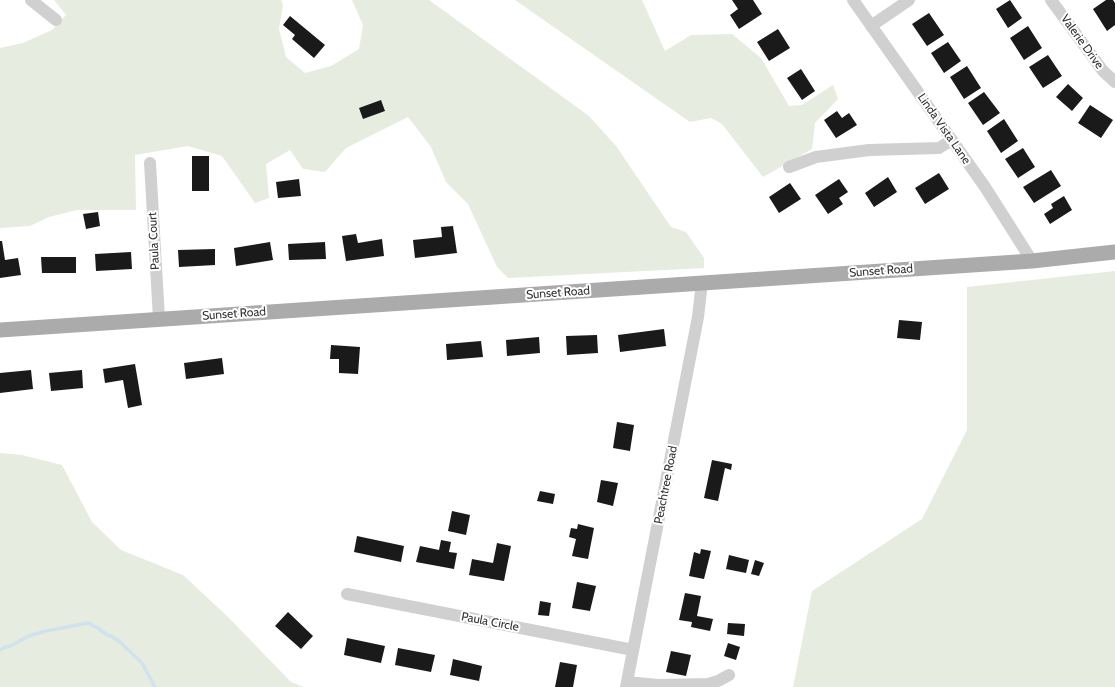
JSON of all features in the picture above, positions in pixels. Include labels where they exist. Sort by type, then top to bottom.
[{"type":"main road","name":"Sunset Road","points":[[0,330],[1032,261],[1115,252]]},
{"type":"street","points":[[31,0],[56,20]]},
{"type":"street","name":"Linda Vista Lane","points":[[853,0],[952,140],[1032,261]]},
{"type":"street","points":[[871,26],[908,0]]},
{"type":"street","name":"Valerie Drive","points":[[1051,0],[1102,71],[1115,82]]},
{"type":"street","points":[[790,167],[816,157],[869,150],[939,148],[952,140]]},
{"type":"street","name":"Paula Court","points":[[150,163],[159,319]]},
{"type":"street","name":"Peachtree Road","points":[[626,685],[698,320],[702,282]]},
{"type":"street","name":"Paula Circle","points":[[347,594],[633,650]]},
{"type":"street","points":[[626,685],[708,684],[729,675]]},
{"type":"shaded area","points":[[54,0],[281,0],[283,5],[279,29],[286,57],[305,73],[331,66],[359,49],[363,25],[352,0],[429,0],[589,116],[616,146],[671,227],[686,232],[704,258],[704,268],[508,278],[497,267],[468,204],[446,182],[431,147],[408,117],[346,148],[325,172],[303,169],[290,150],[266,164],[269,198],[255,203],[222,156],[188,146],[135,155],[136,210],[77,210],[49,217],[30,226],[0,228],[0,48],[23,43],[52,30],[66,15]]},
{"type":"shaded area","points":[[515,0],[642,0],[665,51],[691,35],[732,34],[761,58],[789,106],[802,105],[833,85],[838,99],[815,123],[812,149],[763,177],[722,124],[711,118],[690,122]]},
{"type":"shaded area","points":[[1115,271],[1115,687],[793,687],[812,591],[922,519],[967,430],[967,287]]},
{"type":"shaded area","points":[[0,453],[22,455],[62,465],[92,522],[121,550],[183,575],[228,617],[291,682],[304,687],[0,687]]},
{"type":"building","points":[[732,0],[753,0],[762,14],[739,29],[730,15],[738,9]]},
{"type":"building","points":[[1010,0],[1022,18],[1008,28],[996,9]]},
{"type":"building","points":[[1106,0],[1113,0],[1115,3],[1115,25],[1107,31],[1093,9]]},
{"type":"building","points":[[929,13],[944,35],[927,46],[912,24]]},
{"type":"building","points":[[290,16],[325,45],[314,58],[292,39],[295,35],[283,25]]},
{"type":"building","points":[[1028,26],[1042,48],[1024,60],[1010,38]]},
{"type":"building","points":[[778,29],[790,48],[769,61],[757,42]]},
{"type":"building","points":[[948,42],[961,61],[944,73],[931,53]]},
{"type":"building","points":[[1048,55],[1062,76],[1043,88],[1029,67]]},
{"type":"building","points":[[967,66],[981,88],[964,99],[950,77]]},
{"type":"building","points":[[801,69],[815,91],[802,100],[787,78]]},
{"type":"building","points":[[1068,84],[1083,98],[1072,111],[1056,97]]},
{"type":"building","points":[[984,92],[1000,113],[983,125],[968,103]]},
{"type":"building","points":[[381,100],[385,111],[363,119],[359,108]]},
{"type":"building","points":[[1090,105],[1113,120],[1101,138],[1078,123]]},
{"type":"building","points":[[837,111],[842,118],[849,113],[857,125],[836,138],[824,120]]},
{"type":"building","points":[[1004,119],[1018,141],[1001,153],[987,131]]},
{"type":"building","points":[[1023,148],[1035,167],[1018,178],[1005,159]]},
{"type":"building","points":[[192,156],[209,156],[209,191],[192,191]]},
{"type":"building","points":[[1051,170],[1061,186],[1034,203],[1023,187]]},
{"type":"building","points":[[939,173],[949,189],[925,204],[915,188]]},
{"type":"building","points":[[888,177],[897,192],[874,207],[865,193]]},
{"type":"building","points":[[299,179],[301,196],[278,198],[276,182]]},
{"type":"building","points":[[839,179],[848,192],[839,198],[843,204],[828,214],[815,195]]},
{"type":"building","points":[[790,183],[801,199],[779,213],[769,197]]},
{"type":"building","points":[[1064,196],[1072,210],[1050,224],[1044,214],[1053,208],[1051,204]]},
{"type":"building","points":[[98,212],[100,226],[86,229],[83,214]]},
{"type":"building","points":[[453,226],[457,253],[415,258],[413,240],[442,237],[441,227]]},
{"type":"building","points":[[356,234],[358,243],[382,239],[384,256],[346,261],[342,236]]},
{"type":"building","points":[[0,241],[2,241],[5,260],[18,258],[21,275],[0,278]]},
{"type":"building","points":[[270,242],[273,260],[236,266],[234,248]]},
{"type":"building","points":[[325,242],[326,259],[289,260],[288,244]]},
{"type":"building","points":[[215,249],[215,265],[179,267],[178,250]]},
{"type":"building","points":[[131,252],[132,269],[96,271],[95,254]]},
{"type":"building","points":[[41,257],[76,257],[76,273],[42,273]]},
{"type":"building","points":[[899,320],[922,322],[920,340],[897,338]]},
{"type":"building","points":[[664,329],[666,346],[620,352],[618,335]]},
{"type":"building","points":[[597,335],[598,353],[567,355],[566,336]]},
{"type":"building","points":[[539,337],[540,353],[507,356],[506,340]]},
{"type":"building","points":[[481,341],[483,357],[447,360],[446,344]]},
{"type":"building","points":[[331,345],[360,347],[358,374],[339,373],[339,359],[330,359]]},
{"type":"building","points":[[222,358],[224,374],[186,379],[184,363]]},
{"type":"building","points":[[135,364],[142,405],[128,408],[123,380],[105,383],[103,369]]},
{"type":"building","points":[[31,370],[33,389],[0,393],[0,373]]},
{"type":"building","points":[[82,370],[83,388],[51,391],[49,373]]},
{"type":"building","points":[[617,422],[634,425],[630,451],[613,448]]},
{"type":"building","points":[[712,460],[732,464],[731,470],[725,468],[718,501],[704,498]]},
{"type":"building","points":[[601,480],[618,483],[613,506],[597,502]]},
{"type":"building","points":[[540,491],[555,494],[553,504],[537,501]]},
{"type":"building","points":[[452,511],[470,515],[466,535],[448,531]]},
{"type":"building","points":[[578,524],[594,528],[588,559],[572,556],[576,539],[569,537],[571,528],[577,529]]},
{"type":"building","points":[[357,536],[404,546],[401,562],[354,552]]},
{"type":"building","points":[[441,540],[451,542],[449,552],[457,553],[454,569],[416,562],[420,546],[439,550]]},
{"type":"building","points":[[497,543],[511,546],[504,581],[469,575],[472,559],[493,563]]},
{"type":"building","points":[[701,549],[711,551],[704,579],[689,576],[694,552],[700,554]]},
{"type":"building","points":[[729,555],[749,560],[746,573],[726,569]]},
{"type":"building","points":[[755,560],[764,563],[759,576],[751,574]]},
{"type":"building","points":[[577,582],[596,586],[590,611],[572,608]]},
{"type":"building","points":[[685,593],[701,596],[697,616],[713,619],[710,631],[691,627],[692,622],[679,620]]},
{"type":"building","points":[[540,601],[551,603],[549,616],[538,615]]},
{"type":"building","points":[[288,612],[313,636],[301,649],[275,626]]},
{"type":"building","points":[[728,623],[745,624],[744,636],[727,634]]},
{"type":"building","points":[[347,638],[385,646],[381,663],[344,655]]},
{"type":"building","points":[[728,643],[740,647],[736,660],[724,656]]},
{"type":"building","points":[[398,648],[435,655],[431,672],[395,665]]},
{"type":"building","points":[[671,651],[691,655],[686,676],[666,672]]},
{"type":"building","points":[[453,659],[482,666],[479,681],[450,675]]},
{"type":"building","points":[[560,662],[577,665],[573,687],[555,687]]},
{"type":"waterway","points":[[0,650],[29,636],[46,631],[88,623],[120,642],[142,663],[155,687]]}]
